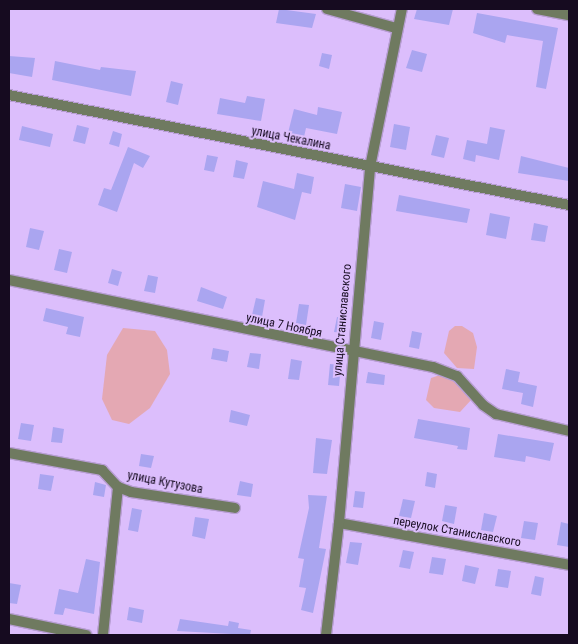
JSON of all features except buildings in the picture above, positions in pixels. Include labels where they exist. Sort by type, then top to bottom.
[{"type":"street","points":[[328,9],[396,28]]},
{"type":"street","name":"улица Станиславского","points":[[326,635],[339,523],[352,352],[370,168],[396,28],[402,9]]},
{"type":"street","points":[[537,9],[569,15]]},
{"type":"street","name":"улица Чекалина","points":[[9,95],[370,168],[569,205]]},
{"type":"street","name":"улица 7 Ноября","points":[[9,280],[352,352],[434,367],[457,376],[483,405],[496,414],[569,431]]},
{"type":"street","name":"улица Кутузова","points":[[9,453],[102,470],[118,487],[131,492],[235,508]]},
{"type":"street","points":[[102,635],[118,487]]},
{"type":"street","name":"переулок Станиславского","points":[[339,523],[569,564]]},
{"type":"street","points":[[9,619],[86,635]]},
{"type":"shaded area","points":[[455,326],[462,326],[473,333],[477,347],[474,369],[457,368],[444,353],[449,331]]},
{"type":"shaded area","points":[[123,328],[155,331],[167,350],[170,374],[150,408],[129,424],[112,420],[102,399],[107,355]]},
{"type":"shaded area","points":[[446,376],[461,383],[472,399],[460,412],[434,408],[426,400],[431,378]]}]
